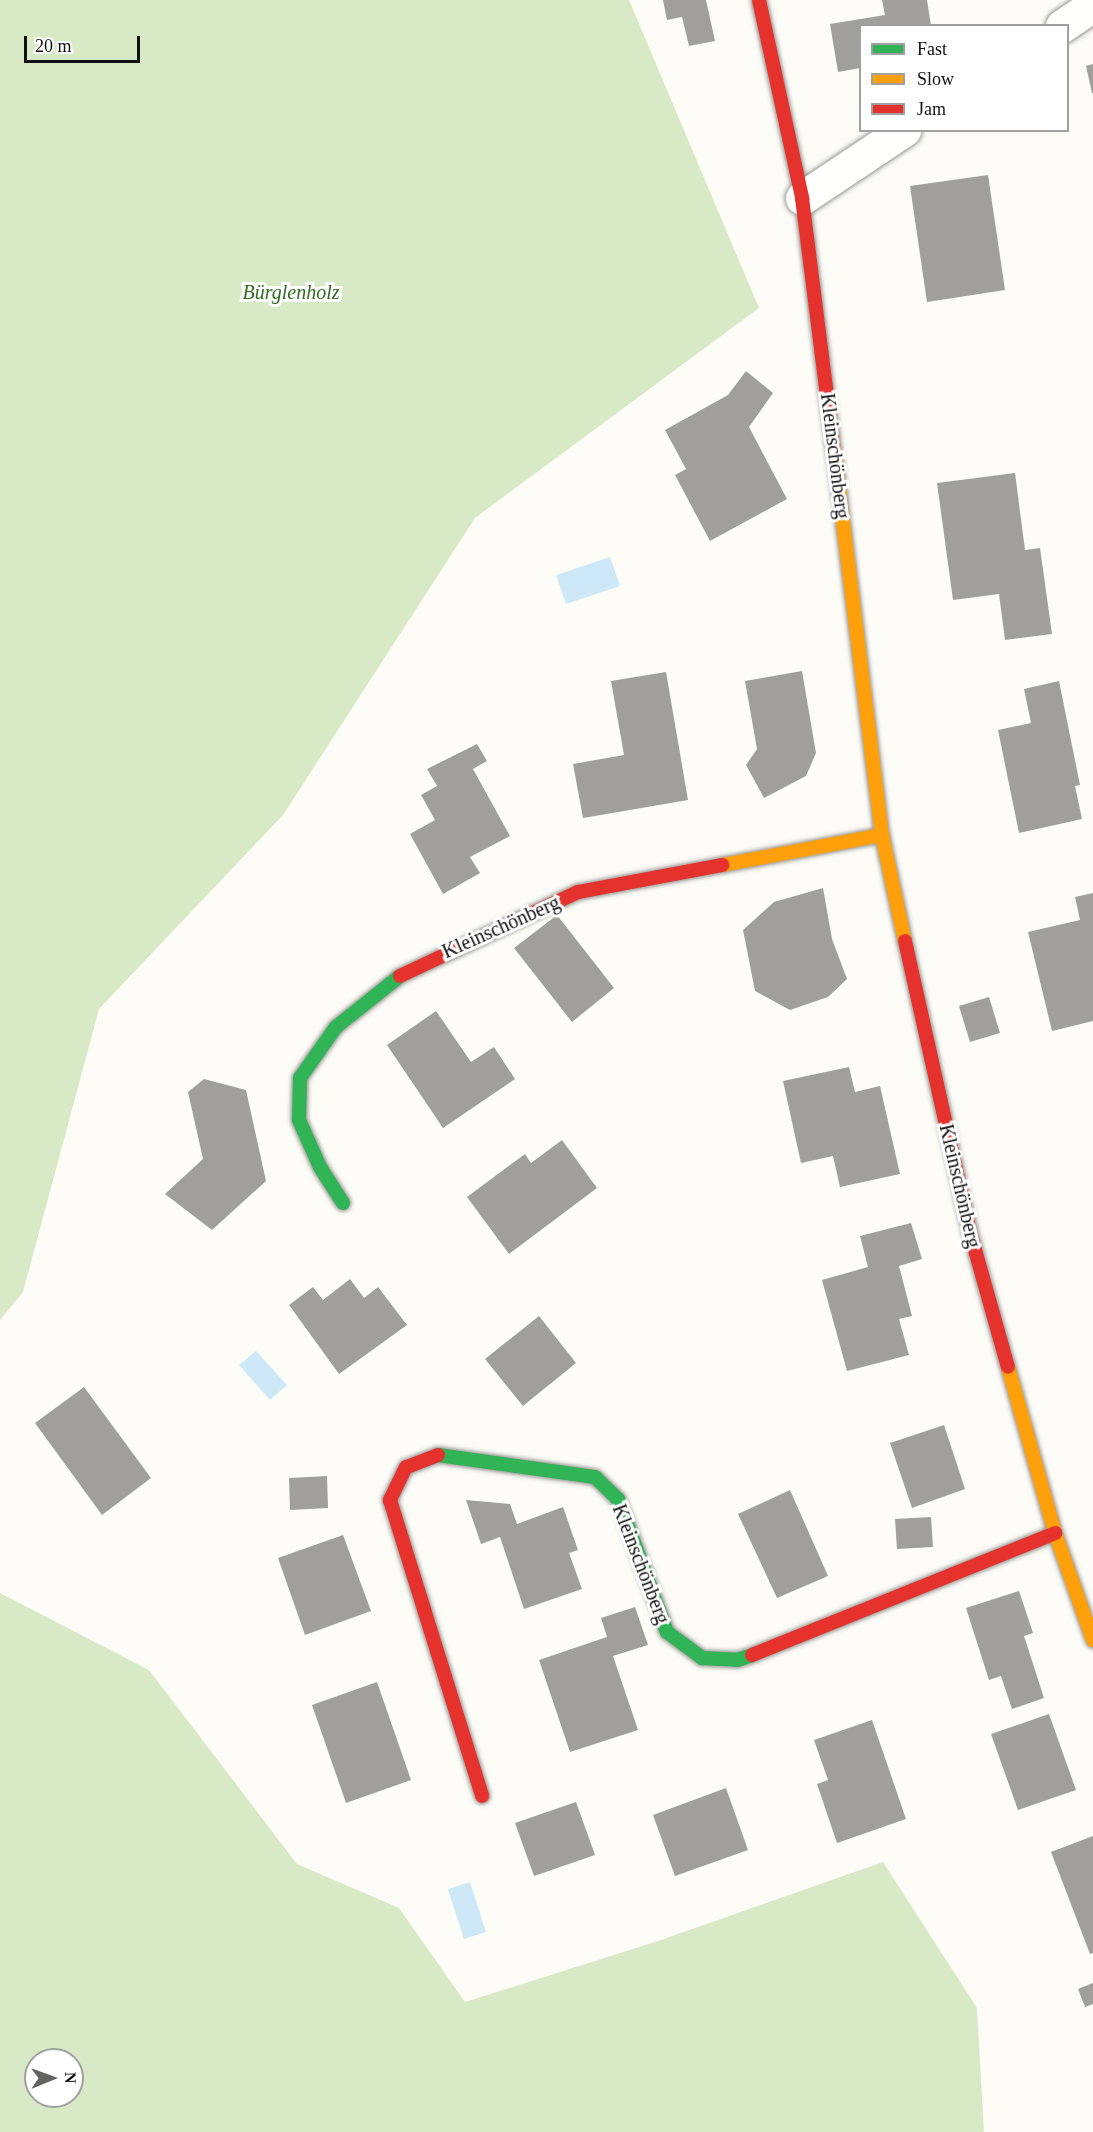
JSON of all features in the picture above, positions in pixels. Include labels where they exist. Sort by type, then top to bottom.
[{"type":"street","name":"Kleinschönberg","points":[[759,0],[802,198],[882,835],[970,1232],[1055,1533],[1093,1640]]},
{"type":"street","points":[[1065,24],[1093,5]]},
{"type":"street","points":[[802,198],[901,132]]},
{"type":"street","name":"Kleinschönberg","points":[[343,1203],[320,1167],[299,1120],[300,1078],[336,1027],[407,970],[578,892],[882,835]]},
{"type":"street","name":"Kleinschönberg","points":[[482,1796],[390,1500],[406,1467],[436,1455],[595,1477],[618,1499],[667,1632],[702,1658],[737,1660],[787,1643],[1055,1533]]},
{"type":"green space","name":"Bürglenholz","points":[[0,0],[629,0],[759,308],[475,518],[283,815],[99,1009],[23,1292],[0,1320]]},
{"type":"green space","points":[[0,1593],[149,1670],[297,1864],[399,1908],[465,2002],[658,1941],[883,1862],[977,2008],[984,2132],[0,2132]]},
{"type":"water","points":[[610,557],[620,586],[566,604],[556,575]]},
{"type":"water","points":[[256,1351],[287,1385],[270,1400],[239,1365]]},
{"type":"water","points":[[470,1882],[486,1932],[464,1939],[448,1889]]},
{"type":"building","points":[[663,0],[706,0],[715,41],[689,46],[682,17],[667,20]]},
{"type":"building","points":[[882,0],[927,0],[931,24],[859,24],[859,68],[838,72],[830,24],[885,15]]},
{"type":"building","points":[[1093,64],[1093,93],[1092,93],[1086,66]]},
{"type":"building","points":[[988,175],[1005,290],[927,302],[910,186]]},
{"type":"building","points":[[746,371],[773,393],[749,427],[787,499],[710,541],[675,475],[686,469],[665,430],[728,395]]},
{"type":"building","points":[[1015,473],[1025,550],[1040,548],[1052,634],[1005,640],[999,594],[953,600],[937,483]]},
{"type":"building","points":[[802,671],[816,753],[806,776],[764,798],[746,765],[757,749],[745,681]]},
{"type":"building","points":[[666,672],[688,800],[583,818],[573,764],[624,755],[611,681]]},
{"type":"building","points":[[1059,681],[1080,785],[1075,786],[1082,819],[1019,833],[998,730],[1031,723],[1024,689]]},
{"type":"building","points":[[477,744],[487,761],[473,769],[510,836],[470,857],[480,873],[443,894],[410,834],[435,820],[421,795],[437,786],[427,769]]},
{"type":"building","points":[[823,888],[832,939],[847,979],[828,997],[790,1010],[755,991],[743,930],[774,902]]},
{"type":"building","points":[[1093,893],[1093,1021],[1052,1031],[1028,932],[1080,920],[1075,897]]},
{"type":"building","points":[[557,915],[614,988],[572,1022],[514,948]]},
{"type":"building","points":[[989,997],[1000,1033],[970,1042],[959,1006]]},
{"type":"building","points":[[436,1011],[471,1062],[494,1047],[515,1079],[443,1128],[387,1045]]},
{"type":"building","points":[[849,1067],[855,1092],[880,1086],[900,1174],[840,1187],[833,1156],[801,1163],[783,1081]]},
{"type":"building","points":[[204,1079],[246,1090],[266,1181],[212,1230],[165,1194],[203,1159],[188,1092]]},
{"type":"building","points":[[562,1140],[597,1188],[509,1254],[467,1197],[525,1154],[531,1163]]},
{"type":"building","points":[[911,1223],[922,1259],[899,1266],[912,1316],[899,1319],[909,1355],[847,1371],[822,1280],[868,1267],[860,1236]]},
{"type":"building","points":[[350,1279],[364,1298],[378,1287],[407,1325],[339,1374],[289,1305],[313,1287],[323,1300]]},
{"type":"building","points":[[539,1316],[576,1363],[523,1406],[485,1359]]},
{"type":"building","points":[[84,1387],[151,1478],[102,1515],[35,1423]]},
{"type":"building","points":[[944,1425],[965,1489],[912,1508],[890,1443]]},
{"type":"building","points":[[327,1476],[328,1508],[290,1510],[289,1478]]},
{"type":"building","points":[[790,1490],[828,1576],[777,1598],[738,1514]]},
{"type":"building","points":[[466,1500],[510,1504],[517,1524],[563,1507],[578,1550],[569,1553],[582,1589],[524,1609],[500,1537],[481,1544]]},
{"type":"building","points":[[931,1517],[933,1547],[897,1549],[895,1519]]},
{"type":"building","points":[[343,1535],[371,1611],[305,1635],[278,1558]]},
{"type":"building","points":[[1019,1591],[1033,1633],[1024,1636],[1044,1698],[1012,1709],[1001,1676],[989,1680],[966,1608]]},
{"type":"building","points":[[635,1607],[648,1645],[613,1656],[638,1730],[570,1752],[539,1660],[607,1637],[601,1618]]},
{"type":"building","points":[[377,1682],[411,1780],[346,1803],[312,1705]]},
{"type":"building","points":[[1049,1714],[1076,1790],[1018,1810],[991,1734]]},
{"type":"building","points":[[872,1720],[906,1819],[837,1843],[817,1784],[828,1780],[814,1740]]},
{"type":"building","points":[[726,1788],[748,1850],[675,1876],[653,1815]]},
{"type":"building","points":[[576,1802],[595,1855],[534,1876],[515,1823]]},
{"type":"building","points":[[1093,1836],[1093,1953],[1090,1954],[1051,1852]]},
{"type":"building","points":[[1093,1983],[1093,2004],[1085,2007],[1078,1989]]},
{"type":"traffic: fast","points":[[343,1203],[320,1167],[299,1120],[300,1078],[336,1027],[400,976]]},
{"type":"traffic: fast","points":[[438,1455],[595,1477],[618,1499],[667,1632],[702,1658],[737,1660],[752,1655]]},
{"type":"traffic: slow","points":[[834,450],[882,835],[905,941]]},
{"type":"traffic: slow","points":[[722,865],[882,835]]},
{"type":"traffic: slow","points":[[1008,1367],[1055,1533],[1093,1640]]},
{"type":"traffic: jam","points":[[759,0],[802,198],[834,450]]},
{"type":"traffic: jam","points":[[400,976],[578,892],[722,865]]},
{"type":"traffic: jam","points":[[905,941],[970,1232],[1008,1367]]},
{"type":"traffic: jam","points":[[438,1455],[406,1467],[390,1500],[482,1796]]},
{"type":"traffic: jam","points":[[752,1655],[1055,1533]]}]
